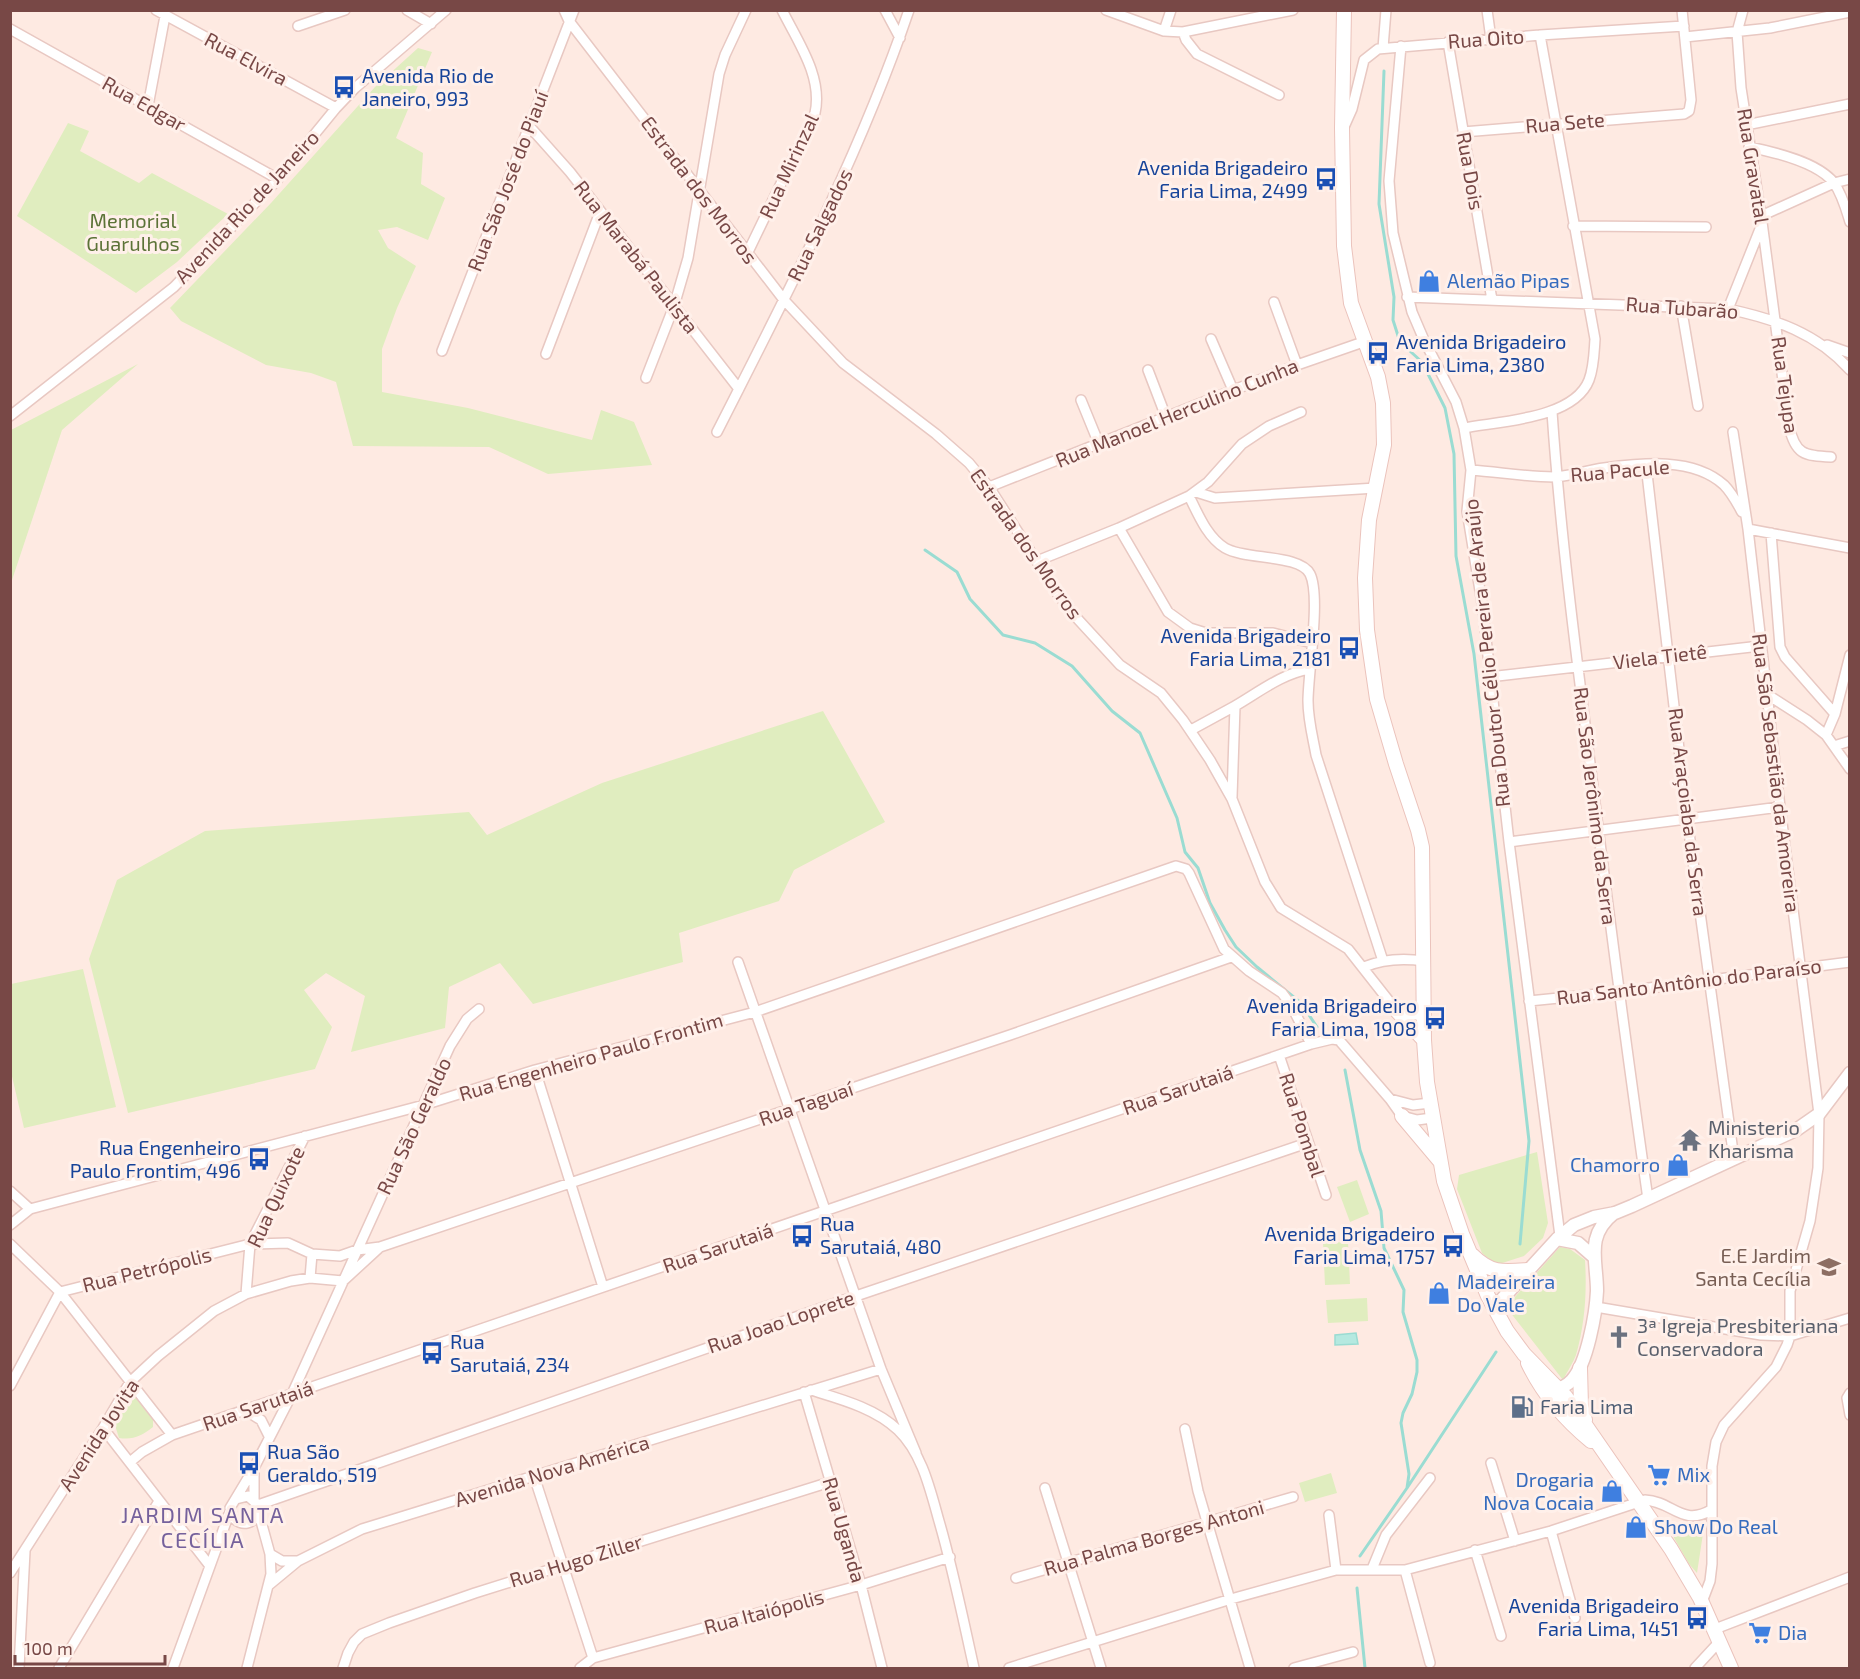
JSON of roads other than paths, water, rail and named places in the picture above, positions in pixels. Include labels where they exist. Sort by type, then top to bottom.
[{"type":"main road","points":[[1344,10],[1342,128],[1346,267],[1351,303],[1378,377],[1383,402],[1384,445],[1369,520],[1365,578],[1367,630],[1377,699],[1422,847],[1424,1040],[1430,1103],[1440,1162],[1449,1198],[1468,1252],[1494,1308],[1524,1354],[1552,1391],[1587,1428],[1648,1515],[1702,1602],[1731,1668]]},
{"type":"main road","points":[[1396,1010],[1424,1040]]},
{"type":"main road","points":[[1402,1116],[1440,1162]]},
{"type":"main road","points":[[1468,1252],[1491,1270],[1505,1272],[1528,1270]]},
{"type":"main road","points":[[1580,1368],[1581,1406],[1587,1428]]},
{"type":"main road","points":[[1552,1391],[1553,1405],[1599,1448]]},
{"type":"street","name":"Rua Elvira","points":[[156,10],[336,108]]},
{"type":"street","points":[[298,26],[345,10]]},
{"type":"street","points":[[407,10],[431,24]]},
{"type":"street","name":"Avenida Rio de Janeiro","points":[[10,416],[174,287],[278,179],[354,88],[446,10]]},
{"type":"street","name":"Estrada dos Morros","points":[[564,10],[569,21],[784,300],[843,363],[954,448],[989,487],[1074,615],[1120,665],[1161,693],[1191,730],[1232,799],[1256,861],[1276,902],[1287,913],[1348,949],[1396,1010]]},
{"type":"street","name":"Rua São José do Piauí","points":[[442,351],[574,10]]},
{"type":"street","points":[[646,378],[674,306],[688,258],[719,74],[725,55],[746,10]]},
{"type":"street","name":"Rua Mirinzal","points":[[747,254],[815,113],[818,100],[813,74],[782,10]]},
{"type":"street","points":[[885,10],[900,38]]},
{"type":"street","name":"Rua Salgados","points":[[717,432],[844,177],[870,116],[909,10]]},
{"type":"street","points":[[1106,10],[1164,31],[1183,32],[1293,10]]},
{"type":"street","points":[[1164,31],[1171,10]]},
{"type":"street","points":[[1342,128],[1348,121],[1352,109],[1364,60],[1371,53],[1383,48],[1386,10]]},
{"type":"street","points":[[1487,10],[1491,39]]},
{"type":"street","points":[[1682,10],[1685,37],[1795,24],[1850,12]]},
{"type":"street","name":"Rua Gravatal","points":[[1743,10],[1737,32],[1746,125],[1776,321]]},
{"type":"street","points":[[148,106],[165,16]]},
{"type":"street","name":"Rua Oito","points":[[1383,48],[1684,26]]},
{"type":"street","name":"Rua Edgar","points":[[10,29],[278,179]]},
{"type":"street","points":[[1183,32],[1197,54],[1279,95]]},
{"type":"street","points":[[1464,428],[1552,412],[1574,400],[1588,382],[1594,360],[1595,339],[1540,35]]},
{"type":"street","name":"Rua Sete","points":[[1463,132],[1684,114],[1689,111],[1691,105],[1685,37]]},
{"type":"street","name":"Rua Dois","points":[[1448,42],[1492,300]]},
{"type":"street","name":"Rua Doutor Célio Pereira de Araújo","points":[[1401,46],[1389,182],[1393,233],[1407,297],[1424,340],[1456,402],[1464,428],[1471,470],[1467,511],[1482,603],[1509,842],[1559,1237]]},
{"type":"street","points":[[1746,125],[1850,104]]},
{"type":"street","name":"Rua Marabá Paulista","points":[[530,127],[570,172],[739,389]]},
{"type":"street","points":[[1749,147],[1777,153],[1825,174],[1834,183],[1843,200],[1850,222]]},
{"type":"street","points":[[1728,309],[1762,219],[1834,183],[1850,179]]},
{"type":"street","points":[[546,354],[600,212]]},
{"type":"street","points":[[1573,226],[1706,226]]},
{"type":"street","name":"Rua Tubarão","points":[[1407,297],[1728,309],[1776,321],[1820,342]]},
{"type":"street","points":[[1274,302],[1297,365]]},
{"type":"street","points":[[1681,306],[1698,406]]},
{"type":"street","name":"Rua Tejupa","points":[[1776,321],[1789,426],[1794,444],[1808,455],[1831,457]]},
{"type":"street","points":[[1211,339],[1233,390]]},
{"type":"street","name":"Rua Manoel Herculino Cunha","points":[[989,487],[1297,365],[1366,341]]},
{"type":"street","points":[[1820,342],[1850,353]]},
{"type":"street","points":[[1820,342],[1850,370]]},
{"type":"street","points":[[1148,370],[1166,417]]},
{"type":"street","points":[[1081,400],[1099,444]]},
{"type":"street","points":[[1037,561],[1119,528],[1192,494],[1215,475],[1242,444],[1269,426],[1301,412]]},
{"type":"street","name":"Rua São Jerônimo da Serra","points":[[1552,412],[1556,477],[1578,667],[1618,992],[1648,1198]]},
{"type":"street","name":"Rua São Sebastião da Amoreira","points":[[1734,432],[1748,529],[1760,646],[1768,695],[1819,1114],[1818,1168],[1810,1221],[1790,1291],[1790,1336]]},
{"type":"street","name":"Rua Pacule","points":[[1471,470],[1556,477],[1605,468],[1646,465],[1683,466],[1701,470],[1724,485],[1746,518]]},
{"type":"street","name":"Rua Araçoiaba da Serra","points":[[1646,465],[1687,818],[1734,1159]]},
{"type":"street","points":[[1192,494],[1215,498],[1376,488]]},
{"type":"street","points":[[1192,494],[1209,533],[1224,547],[1259,557],[1299,564],[1310,574],[1313,587],[1308,701],[1316,755],[1383,961]]},
{"type":"street","points":[[1119,528],[1168,612],[1190,628],[1206,633],[1273,633],[1312,643]]},
{"type":"street","points":[[1748,529],[1850,548]]},
{"type":"street","points":[[1771,533],[1780,647],[1785,657],[1835,714]]},
{"type":"street","name":"Viela Tietê","points":[[1489,677],[1760,646]]},
{"type":"street","points":[[1826,735],[1835,714],[1850,655]]},
{"type":"street","points":[[1191,730],[1290,675],[1310,669]]},
{"type":"street","points":[[1768,695],[1826,735],[1850,769]]},
{"type":"street","points":[[1232,799],[1235,706]]},
{"type":"street","points":[[1833,746],[1850,741]]},
{"type":"street","points":[[1509,842],[1780,807]]},
{"type":"street","name":"Rua Engenheiro Paulo Frontim","points":[[10,1225],[30,1209],[424,1105],[535,1070],[755,1012],[1176,866],[1182,867],[1189,873],[1201,894],[1218,938],[1231,957]]},
{"type":"street","points":[[1231,957],[1282,993],[1291,1005],[1311,1044]]},
{"type":"street","name":"Rua Taguaí","points":[[357,1250],[380,1248],[572,1184],[1231,957]]},
{"type":"street","points":[[1364,967],[1383,961],[1407,959],[1424,962]]},
{"type":"street","points":[[738,962],[881,1369],[930,1491],[950,1557],[974,1668]]},
{"type":"street","name":"Rua Santo Antônio do Paraíso","points":[[1529,1001],[1850,962]]},
{"type":"street","name":"Rua São Geraldo","points":[[236,1499],[292,1394],[450,1046],[467,1019],[479,1009]]},
{"type":"street","points":[[1396,1010],[1424,1017]]},
{"type":"street","name":"Rua Sarutaiá","points":[[130,1462],[156,1443],[172,1435],[1311,1044],[1332,1039],[1339,1040],[1390,1099]]},
{"type":"street","name":"Rua Pombal","points":[[1279,1055],[1326,1194]]},
{"type":"street","points":[[535,1070],[603,1287]]},
{"type":"street","points":[[1494,1308],[1559,1237],[1584,1220],[1615,1213],[1796,1130],[1819,1114],[1850,1073]]},
{"type":"street","points":[[1390,1099],[1413,1105],[1430,1103]]},
{"type":"street","points":[[1390,1099],[1402,1116],[1417,1120],[1432,1118]]},
{"type":"street","name":"Rua Quixote","points":[[246,1294],[250,1245],[305,1136]]},
{"type":"street","name":"Rua Joao Loprete","points":[[257,1506],[856,1296],[1307,1143]]},
{"type":"street","points":[[10,1191],[30,1209]]},
{"type":"street","points":[[1552,1391],[1572,1380],[1580,1368],[1596,1307],[1594,1257],[1596,1236],[1600,1227],[1615,1213]]},
{"type":"street","points":[[1559,1237],[1578,1243],[1594,1257]]},
{"type":"street","name":"Rua Petrópolis","points":[[10,1386],[60,1292],[250,1245],[288,1243],[312,1254]]},
{"type":"street","points":[[10,1244],[60,1292],[172,1435]]},
{"type":"street","name":"Rua Taguaí","points":[[343,1281],[380,1248]]},
{"type":"street","points":[[310,1278],[312,1254],[340,1256],[357,1250]]},
{"type":"street","name":"Avenida Jovita","points":[[10,1572],[103,1428],[129,1382],[186,1331],[214,1311],[246,1294],[310,1278],[343,1281]]},
{"type":"street","points":[[1596,1307],[1761,1335],[1790,1336],[1850,1318]]},
{"type":"street","points":[[1702,1602],[1710,1581],[1712,1564],[1712,1466],[1716,1442],[1730,1418],[1776,1367],[1784,1354],[1790,1336]]},
{"type":"street","name":"Avenida Nova América","points":[[269,1585],[298,1561],[362,1529],[881,1369]]},
{"type":"street","points":[[807,1391],[852,1404],[886,1421],[898,1431],[916,1453]]},
{"type":"street","name":"Rua Uganda","points":[[807,1391],[882,1668]]},
{"type":"street","points":[[1850,1393],[1847,1398],[1850,1415]]},
{"type":"street","points":[[245,1410],[261,1420],[269,1436]]},
{"type":"street","points":[[103,1428],[210,1566]]},
{"type":"street","points":[[1185,1429],[1193,1472],[1250,1668]]},
{"type":"street","points":[[1491,1463],[1515,1541]]},
{"type":"street","points":[[247,1668],[269,1585],[270,1554],[257,1506],[254,1468]]},
{"type":"street","points":[[534,1476],[593,1658]]},
{"type":"street","points":[[1372,1569],[1386,1535],[1430,1478]]},
{"type":"street","name":"Rua Hugo Ziller","points":[[343,1668],[354,1642],[362,1634],[464,1597],[830,1482]]},
{"type":"street","points":[[1045,1488],[1101,1668]]},
{"type":"street","points":[[173,1668],[231,1504],[243,1496],[257,1506]]},
{"type":"street","name":"Rua Palma Borges Antoni","points":[[1016,1578],[1293,1497]]},
{"type":"street","points":[[59,1668],[159,1501]]},
{"type":"street","points":[[1009,1668],[1231,1599],[1336,1570],[1405,1570],[1551,1531],[1639,1502],[1652,1501],[1678,1513],[1694,1516],[1701,1516],[1711,1510]]},
{"type":"street","points":[[217,1547],[229,1533],[243,1523],[254,1520],[257,1506]]},
{"type":"street","points":[[1648,1515],[1667,1506]]},
{"type":"street","points":[[230,1511],[233,1518],[243,1523],[266,1544]]},
{"type":"street","points":[[1329,1515],[1336,1570]]},
{"type":"street","points":[[1551,1531],[1575,1618]]},
{"type":"street","points":[[19,1668],[26,1549]]},
{"type":"street","points":[[1475,1550],[1501,1636]]},
{"type":"street","points":[[270,1554],[282,1561],[298,1561]]},
{"type":"street","name":"Rua Itaiópolis","points":[[580,1668],[593,1658],[861,1585],[950,1557]]},
{"type":"street","points":[[1405,1570],[1430,1663]]},
{"type":"street","points":[[1695,1668],[1717,1635],[1850,1577]]},
{"type":"street","points":[[1294,1668],[1353,1652]]},
{"type":"water","points":[[1356,1333],[1358,1344],[1335,1345],[1335,1335]]},
{"type":"waterway","points":[[1384,71],[1379,204],[1394,297],[1393,320],[1400,342],[1422,362],[1445,408],[1454,454],[1456,556],[1474,654],[1529,1141],[1520,1244]]},
{"type":"waterway","points":[[925,550],[957,572],[970,599],[1003,635],[1035,643],[1072,666],[1112,711],[1140,733],[1177,818],[1185,852],[1198,868],[1210,903],[1225,930],[1236,947],[1301,1003],[1317,1027]]},
{"type":"waterway","points":[[1345,1070],[1360,1150],[1381,1211],[1384,1248],[1404,1290],[1403,1312],[1417,1360],[1412,1394],[1401,1423],[1409,1474],[1407,1488]]},
{"type":"waterway","points":[[1360,1556],[1496,1352]]},
{"type":"waterway","points":[[1357,1588],[1365,1668]]},
{"type":"place","name":"Avenida Rio de Janeiro, 993","points":[[344,87]]},
{"type":"place","name":"Avenida Brigadeiro Faria Lima, 2499","points":[[1326,179]]},
{"type":"place","name":"Alemão Pipas","points":[[1429,281]]},
{"type":"place","name":"Avenida Brigadeiro Faria Lima, 2380","points":[[1378,353]]},
{"type":"place","name":"Avenida Brigadeiro Faria Lima, 2181","points":[[1349,648]]},
{"type":"place","name":"Avenida Brigadeiro Faria Lima, 1908","points":[[1435,1018]]},
{"type":"place","name":"Ministerio Kharisma","points":[[1690,1140]]},
{"type":"place","name":"Rua Engenheiro Paulo Frontim, 496","points":[[259,1159]]},
{"type":"place","name":"Chamorro","points":[[1678,1165]]},
{"type":"place","name":"Rua Sarutaiá, 480","points":[[802,1236]]},
{"type":"place","name":"Avenida Brigadeiro Faria Lima, 1757","points":[[1453,1246]]},
{"type":"place","name":"E.E Jardim Santa Cecília","points":[[1829,1267]]},
{"type":"place","name":"Madeireira Do Vale","points":[[1439,1293]]},
{"type":"place","name":"3ª Igreja Presbiteriana Conservadora","points":[[1619,1337]]},
{"type":"place","name":"Rua Sarutaiá, 234","points":[[432,1353]]},
{"type":"place","name":"Faria Lima","points":[[1522,1407]]},
{"type":"place","name":"Rua São Geraldo, 519","points":[[249,1463]]},
{"type":"place","name":"Mix","points":[[1659,1475]]},
{"type":"place","name":"Drogaria Nova Cocaia","points":[[1612,1491]]},
{"type":"place","name":"Show Do Real","points":[[1636,1527]]},
{"type":"place","name":"Avenida Brigadeiro Faria Lima, 1451","points":[[1697,1618]]},
{"type":"place","name":"Dia","points":[[1760,1633]]},
{"type":"district","name":"JARDIM SANTA CECÍLIA","points":[[203,1528]]},
{"type":"park label","name":"Memorial Guarulhos","points":[[133,232]]}]
